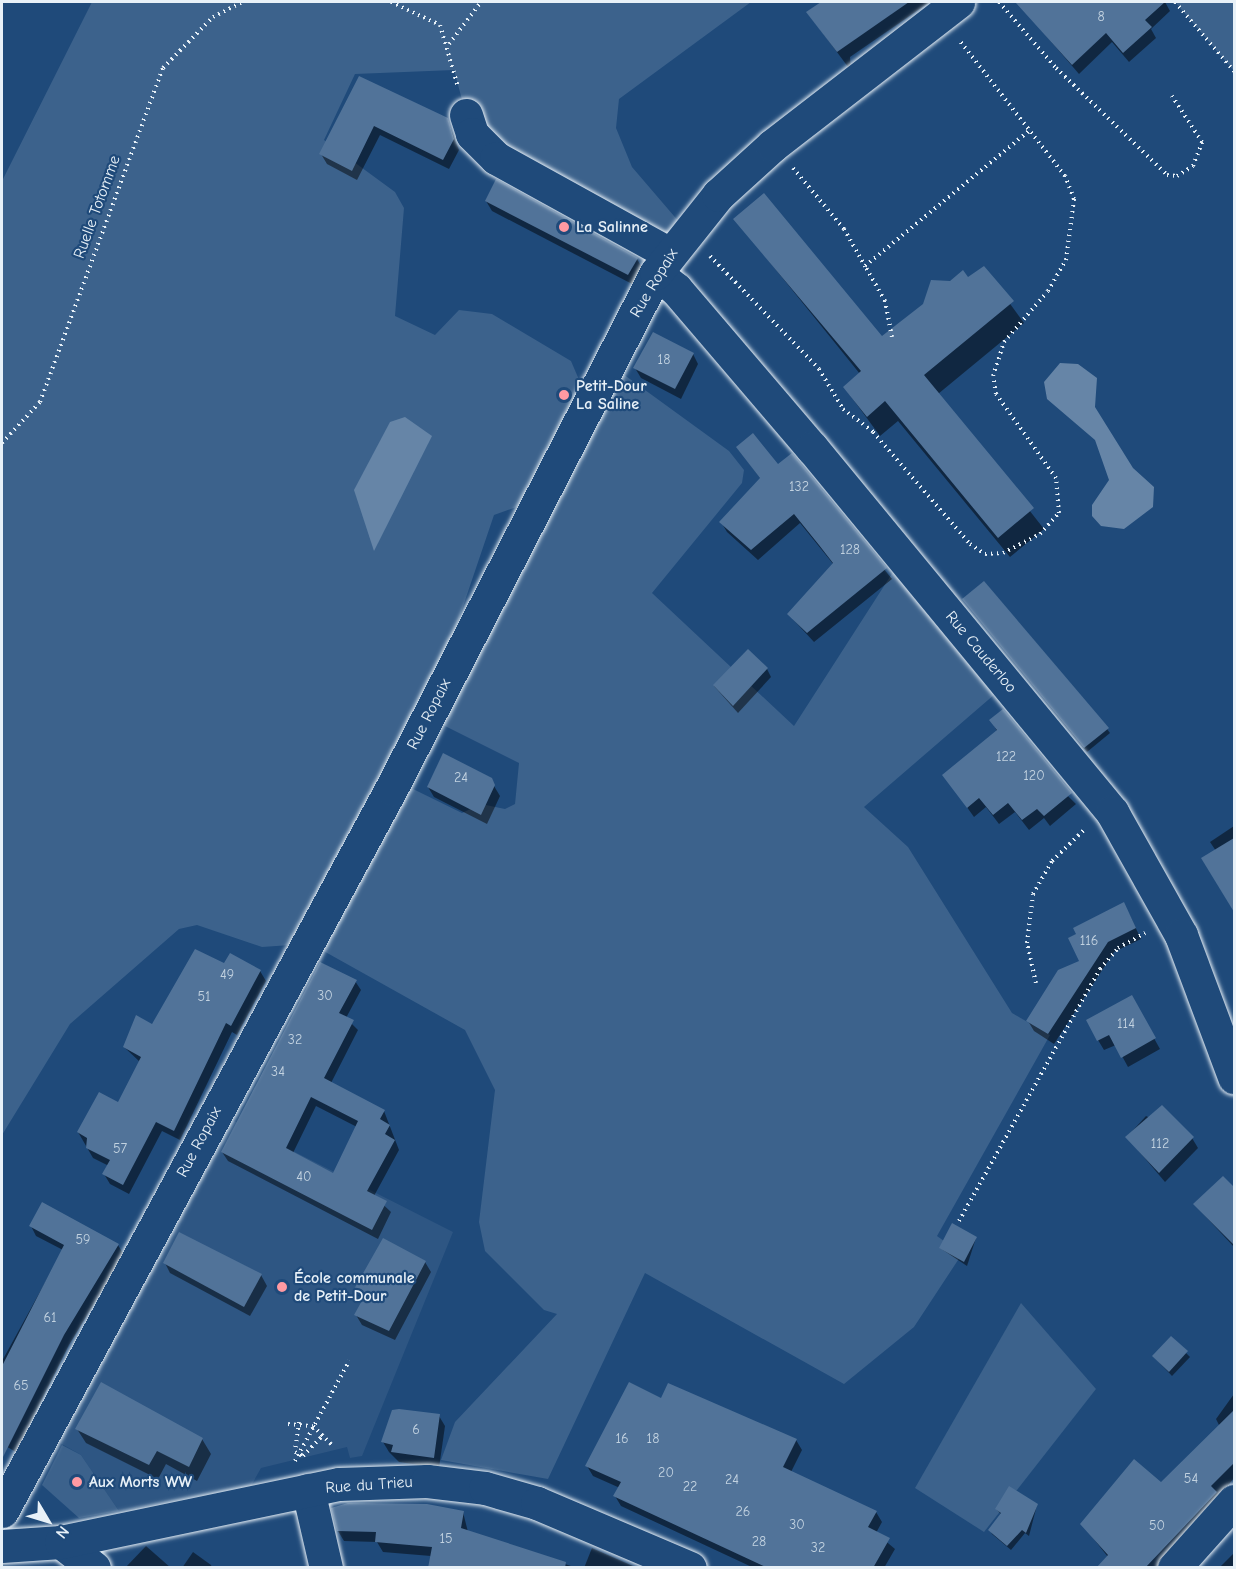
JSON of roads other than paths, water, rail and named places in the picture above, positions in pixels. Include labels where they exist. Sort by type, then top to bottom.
[{"type":"street","name":"Rue Ropaix","points":[[2,1510],[391,789],[394,751],[455,630],[516,520],[542,498],[671,252],[773,145],[949,9]]},
{"type":"street","name":"Rue Cauderloo","points":[[466,115],[472,134],[496,158],[671,252],[676,289],[813,448],[1112,812],[1172,918],[1234,1077]]},
{"type":"street","name":"Rue du Trieu","points":[[2,1546],[61,1542],[301,1475],[484,1488],[559,1510],[690,1568]]},
{"type":"street","points":[[301,1475],[326,1568]]},
{"type":"street","points":[[1174,1568],[1234,1502]]},
{"type":"street","points":[[61,1542],[94,1568]]},
{"type":"place","name":"La Salinne","points":[[564,227]]},
{"type":"place","name":"Petit-Dour La Saline","points":[[564,395]]},
{"type":"place","name":"École communale de Petit-Dour","points":[[282,1287]]},
{"type":"place","name":"Aux Morts WW","points":[[77,1482]]}]
